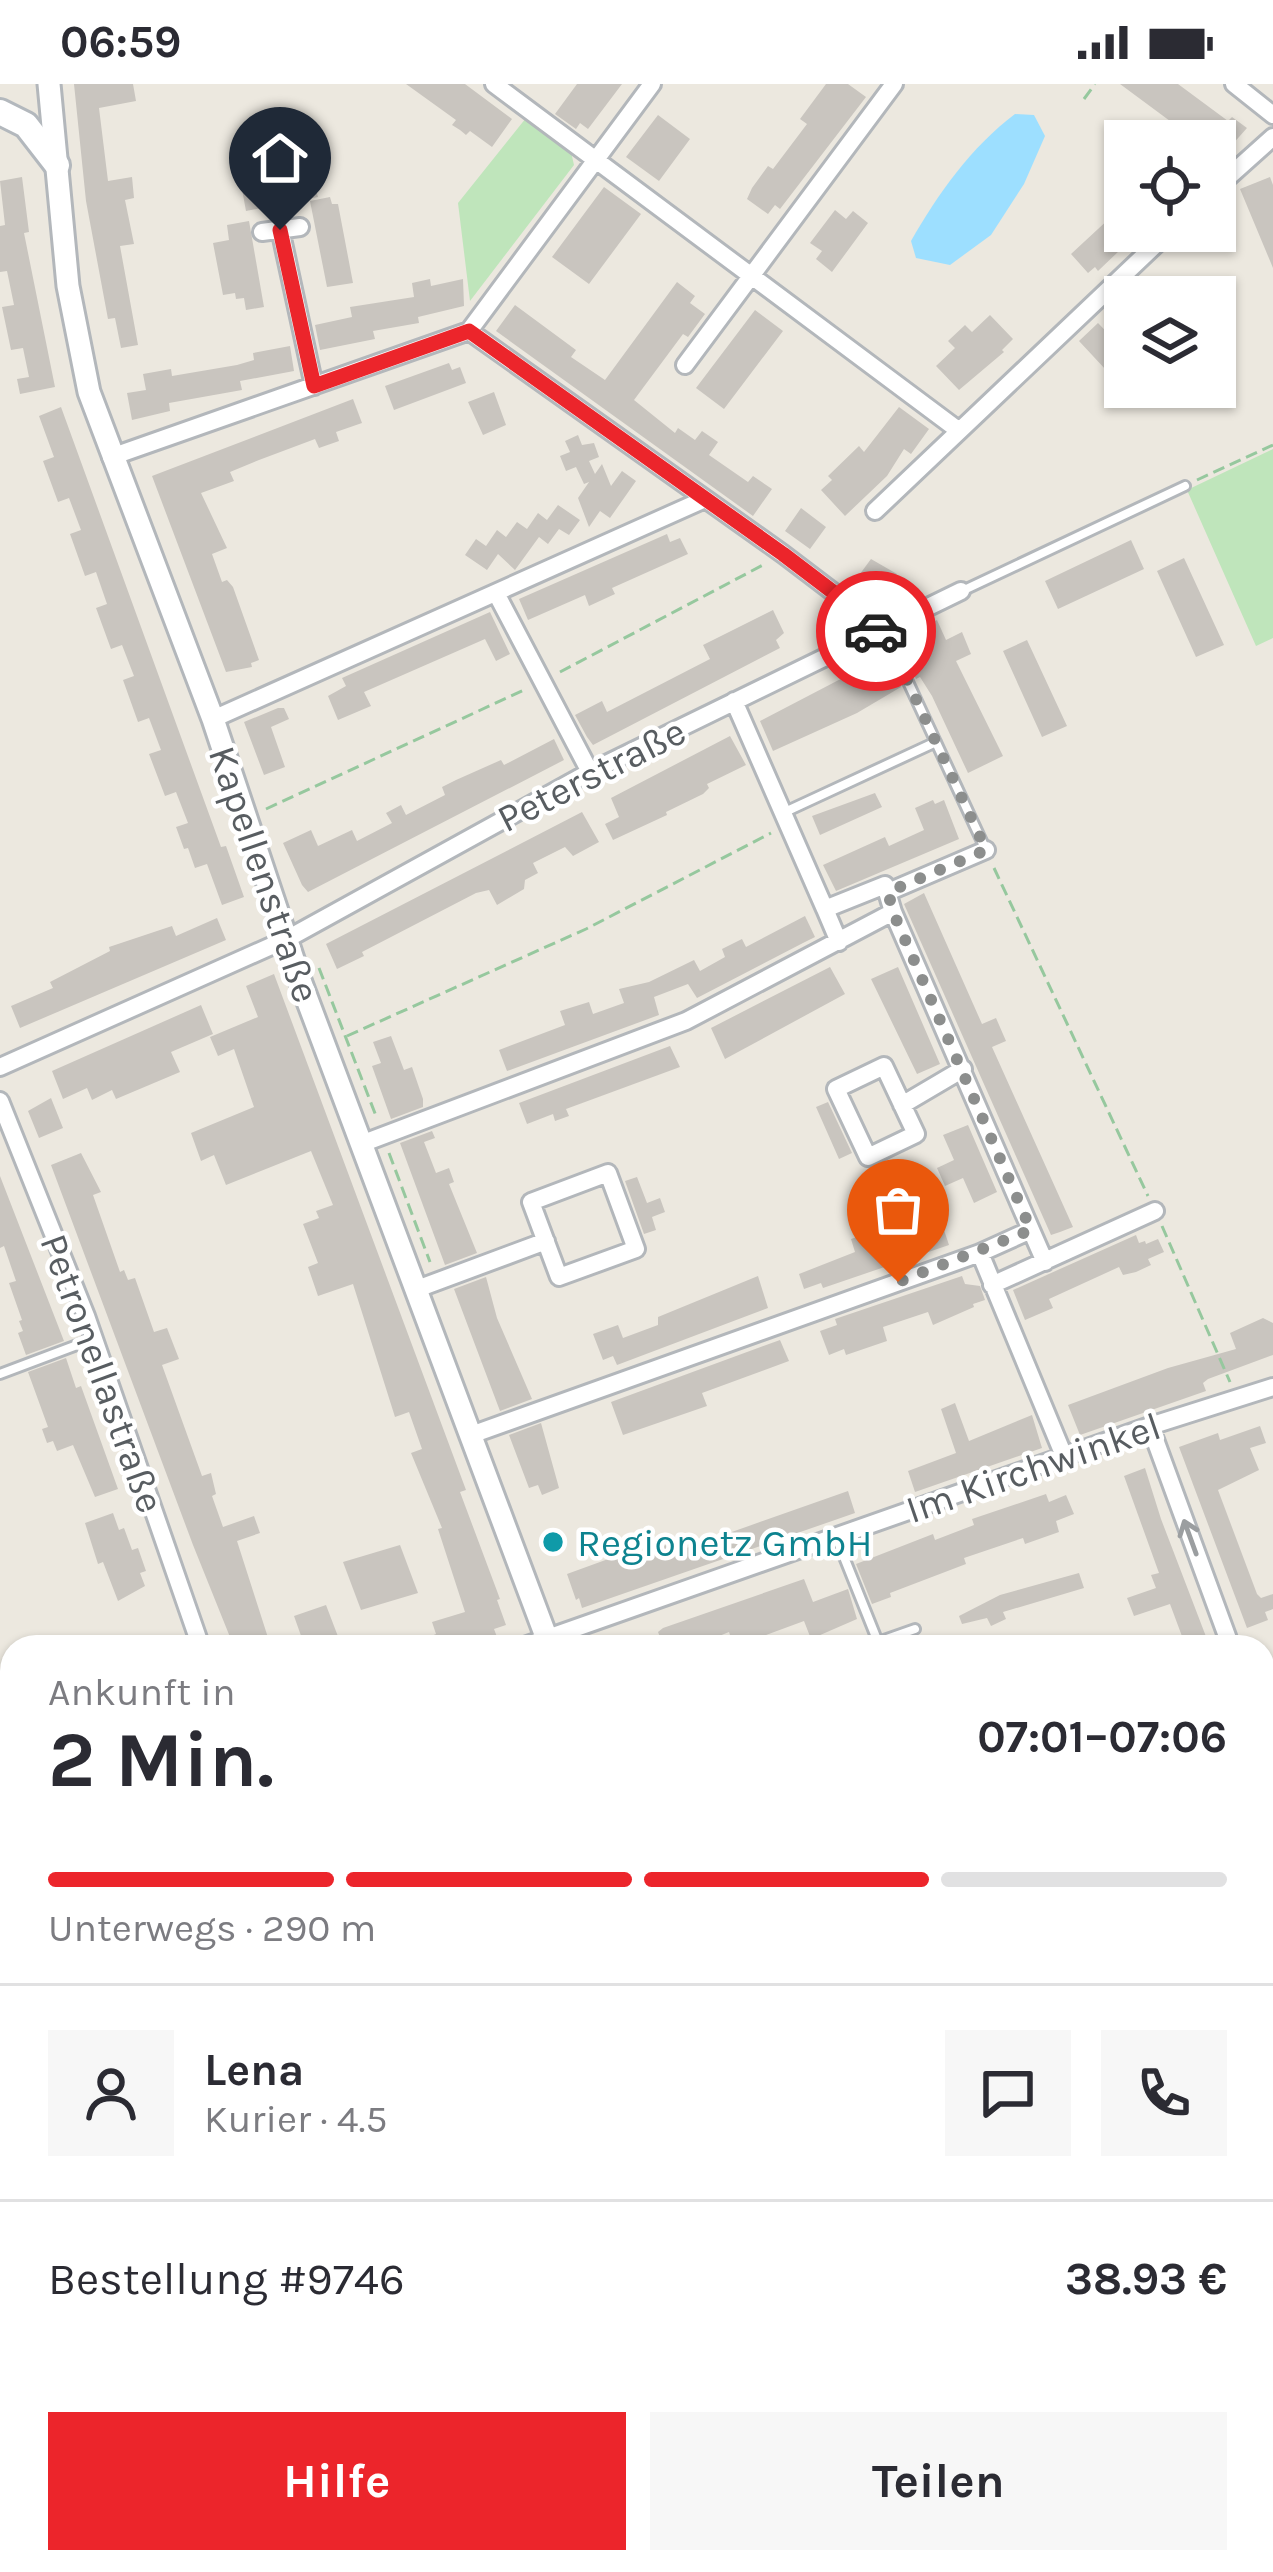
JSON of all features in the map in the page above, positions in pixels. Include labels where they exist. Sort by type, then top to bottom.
[{"type":"main road","points":[[0,112],[26,125],[57,165]]},
{"type":"street","name":"Kapellenstraße","points":[[49,84],[68,286],[89,392],[213,719],[361,1144],[427,1286],[471,1435],[545,1635]]},
{"type":"street","points":[[494,84],[958,430]]},
{"type":"street","points":[[111,457],[469,331],[652,84]]},
{"type":"street","points":[[685,365],[894,84]]},
{"type":"street","points":[[1234,84],[1273,115]]},
{"type":"street","points":[[1236,170],[1273,137]]},
{"type":"street","points":[[300,227],[271,231],[314,386]]},
{"type":"street","points":[[875,511],[1148,252]]},
{"type":"street","points":[[469,331],[783,554],[879,630]]},
{"type":"street","points":[[213,719],[705,499]]},
{"type":"street","name":"Peterstraße","points":[[0,1067],[287,939],[590,772],[961,592]]},
{"type":"street","points":[[496,593],[590,772]]},
{"type":"street","points":[[734,701],[839,942]]},
{"type":"street","points":[[888,892],[986,850]]},
{"type":"street","points":[[825,909],[885,885],[1045,1262]]},
{"type":"street","points":[[361,1144],[686,1022],[893,912]]},
{"type":"street","points":[[884,1066],[902,1105],[916,1134],[868,1157],[836,1089],[884,1066]]},
{"type":"street","points":[[902,1105],[963,1069]]},
{"type":"street","name":"Petronellastraße","points":[[0,1101],[94,1339],[197,1635]]},
{"type":"street","points":[[608,1173],[636,1249],[559,1277],[546,1241],[531,1202],[608,1173]]},
{"type":"street","points":[[992,1286],[1155,1211]]},
{"type":"street","points":[[471,1435],[980,1253],[1031,1230]]},
{"type":"street","points":[[427,1286],[546,1241]]},
{"type":"street","points":[[980,1253],[1064,1456]]},
{"type":"street","name":"Im Kirchwinkel","points":[[567,1635],[835,1536],[1273,1388]]},
{"type":"street","points":[[1150,1426],[1227,1635]]},
{"type":"lane","name":"Peterstraße","points":[[961,592],[1185,486]]},
{"type":"lane","points":[[879,630],[986,850]]},
{"type":"lane","points":[[786,818],[936,742]]},
{"type":"lane","points":[[0,1374],[94,1339]]},
{"type":"lane","points":[[835,1536],[875,1635]]},
{"type":"lane","points":[[898,1635],[915,1629]]},
{"type":"path","points":[[1084,98],[1095,84]]},
{"type":"path","points":[[1185,486],[1273,445]]},
{"type":"path","points":[[248,816],[540,683],[783,554]]},
{"type":"path","points":[[345,1036],[623,911],[786,818]]},
{"type":"path","points":[[986,850],[1238,1399]]},
{"type":"path","points":[[320,969],[383,1135],[427,1286]]},
{"type":"green space","points":[[526,118],[571,152],[574,165],[470,301],[458,203]]},
{"type":"green space","points":[[1273,449],[1273,638],[1256,646],[1187,490]]},
{"type":"water","points":[[1015,114],[1034,115],[1045,136],[1024,184],[991,235],[950,265],[916,258],[911,241],[944,189],[984,141]]},
{"type":"building","points":[[74,84],[133,84],[136,101],[99,108],[108,181],[132,177],[134,198],[125,200],[134,244],[120,246],[138,345],[121,348],[115,318],[108,319],[86,201]]},
{"type":"building","points":[[406,84],[465,84],[512,119],[492,147],[452,125],[456,120]]},
{"type":"building","points":[[577,84],[622,84],[588,129],[580,123],[576,129],[555,114]]},
{"type":"building","points":[[826,84],[848,84],[866,97],[780,209],[775,205],[768,214],[747,199],[768,166],[773,169],[807,124],[800,119]]},
{"type":"building","points":[[1120,84],[1178,84],[1227,120],[1169,120]]},
{"type":"building","points":[[658,115],[690,139],[659,181],[626,157]]},
{"type":"building","points":[[1232,117],[1247,128],[1236,140],[1236,120],[1229,120]]},
{"type":"building","points":[[283,164],[286,177],[311,172],[318,197],[246,211],[241,184],[266,179],[264,168]]},
{"type":"building","points":[[22,177],[29,232],[24,233],[55,387],[20,394],[17,379],[29,377],[23,348],[11,350],[2,307],[14,305],[7,271],[0,272],[0,226],[5,225],[0,181]]},
{"type":"building","points":[[1270,177],[1273,185],[1273,268],[1240,189]]},
{"type":"building","points":[[604,187],[641,214],[589,284],[552,257]]},
{"type":"building","points":[[330,197],[332,204],[338,204],[353,283],[327,287],[310,201]]},
{"type":"building","points":[[835,210],[846,219],[853,211],[868,223],[832,272],[816,259],[822,251],[810,243]]},
{"type":"building","points":[[249,221],[264,307],[246,310],[244,298],[236,299],[235,293],[223,295],[213,243],[229,240],[227,225]]},
{"type":"building","points":[[1104,223],[1104,252],[1118,252],[1098,271],[1095,267],[1088,273],[1071,254]]},
{"type":"building","points":[[430,279],[431,286],[463,279],[464,306],[418,317],[419,323],[373,331],[375,339],[320,350],[315,325],[352,317],[350,307],[414,297],[412,283]]},
{"type":"building","points":[[677,282],[695,296],[690,303],[705,314],[688,337],[683,334],[634,400],[675,433],[678,428],[695,440],[702,431],[718,442],[709,455],[748,482],[753,476],[772,489],[753,516],[496,331],[515,305],[576,350],[571,357],[605,380]]},
{"type":"building","points":[[755,310],[783,331],[724,409],[696,388]]},
{"type":"building","points":[[990,315],[1013,339],[959,390],[936,366],[955,348],[948,341],[965,325],[972,332]]},
{"type":"building","points":[[1098,323],[1104,329],[1104,368],[1079,341]]},
{"type":"building","points":[[290,346],[294,371],[240,381],[242,390],[169,403],[170,411],[132,420],[127,393],[146,390],[143,374],[171,369],[172,376],[237,365],[254,360],[253,353]]},
{"type":"building","points":[[449,363],[452,370],[460,367],[466,383],[394,410],[385,386]]},
{"type":"building","points":[[494,392],[506,425],[483,435],[468,402]]},
{"type":"building","points":[[353,399],[362,423],[336,432],[339,441],[319,448],[315,439],[259,460],[230,472],[234,481],[201,493],[227,548],[212,554],[222,582],[227,580],[233,587],[259,660],[252,667],[226,672],[152,476]]},
{"type":"building","points":[[61,407],[221,847],[226,846],[244,897],[222,905],[207,864],[195,868],[188,848],[184,849],[176,827],[188,823],[176,792],[165,796],[149,754],[161,750],[149,718],[138,722],[123,680],[134,676],[122,645],[111,649],[96,608],[107,604],[96,572],[85,576],[70,534],[81,530],[69,498],[58,502],[43,461],[54,457],[39,416]]},
{"type":"building","points":[[899,407],[929,429],[911,454],[904,449],[887,476],[845,516],[821,490],[832,480],[828,476],[859,446],[864,452]]},
{"type":"building","points":[[578,435],[582,445],[594,443],[599,457],[589,461],[595,474],[602,464],[611,486],[622,471],[636,481],[610,518],[600,511],[589,527],[578,498],[589,482],[584,484],[576,467],[566,471],[560,456],[570,452],[565,441]]},
{"type":"building","points":[[558,505],[580,520],[569,535],[559,529],[548,544],[539,537],[515,570],[498,554],[487,570],[465,555],[476,539],[486,546],[497,530],[506,537],[517,522],[527,529],[538,513],[547,520]]},
{"type":"building","points":[[801,508],[826,527],[810,549],[785,531]]},
{"type":"building","points":[[667,534],[670,542],[680,538],[688,554],[612,588],[615,594],[589,606],[585,595],[528,620],[519,599]]},
{"type":"building","points":[[1131,540],[1144,569],[1058,609],[1045,581]]},
{"type":"building","points":[[1184,558],[1224,645],[1196,657],[1157,571]]},
{"type":"building","points":[[871,559],[897,574],[882,596],[857,578]]},
{"type":"building","points":[[773,610],[784,633],[776,640],[780,648],[593,745],[587,737],[575,715],[602,701],[607,712],[710,659],[703,645]]},
{"type":"building","points":[[490,612],[510,654],[496,661],[485,639],[364,692],[371,706],[338,720],[328,696],[346,686],[342,678]]},
{"type":"building","points":[[937,620],[946,640],[962,632],[971,654],[956,661],[1003,756],[968,773],[932,696],[920,677],[916,679],[904,654],[909,648],[903,636]]},
{"type":"building","points":[[1027,640],[1067,726],[1042,737],[1003,651]]},
{"type":"building","points":[[879,659],[883,667],[890,663],[901,687],[773,751],[760,721]]},
{"type":"building","points":[[284,708],[289,719],[271,727],[285,767],[264,775],[244,722]]},
{"type":"building","points":[[730,736],[746,765],[707,784],[703,794],[667,815],[613,840],[605,824],[619,817],[611,798]]},
{"type":"building","points":[[554,739],[564,760],[308,892],[302,885],[283,843],[311,830],[318,846],[352,830],[357,841],[392,823],[386,813],[401,805],[406,815],[445,795],[442,787],[501,760],[504,765]]},
{"type":"building","points":[[875,793],[882,807],[820,835],[812,816]]},
{"type":"building","points":[[933,800],[935,804],[944,800],[959,839],[836,891],[823,865],[885,837],[889,846],[924,830],[915,808]]},
{"type":"building","points":[[582,812],[599,842],[573,856],[565,847],[533,863],[538,873],[525,880],[524,889],[497,905],[489,890],[476,893],[337,969],[326,944]]},
{"type":"building","points":[[924,893],[982,1024],[996,1018],[1006,1041],[992,1047],[1073,1227],[1051,1235],[904,904]]},
{"type":"building","points":[[805,916],[815,937],[697,998],[688,984],[654,997],[659,1015],[507,1071],[499,1050],[565,1025],[560,1011],[589,1002],[593,1014],[624,1003],[619,989],[649,982],[694,960],[700,971],[725,957],[722,949],[742,939],[746,947]]},
{"type":"building","points":[[217,918],[226,940],[20,1028],[11,1006],[53,988],[50,982],[110,951],[109,947],[172,926],[176,936]]},
{"type":"building","points":[[830,967],[845,994],[725,1059],[711,1028]]},
{"type":"building","points":[[898,967],[940,1064],[917,1074],[871,979]]},
{"type":"building","points":[[274,974],[466,1490],[460,1492],[506,1625],[494,1629],[496,1635],[434,1635],[432,1622],[465,1612],[438,1529],[442,1528],[411,1453],[422,1449],[409,1412],[395,1417],[353,1284],[318,1296],[308,1267],[318,1263],[303,1224],[319,1218],[316,1211],[333,1205],[311,1151],[226,1185],[214,1155],[201,1161],[191,1133],[254,1107],[234,1049],[218,1056],[210,1037],[258,1017],[246,986]]},
{"type":"building","points":[[201,1005],[213,1034],[171,1052],[180,1072],[116,1099],[112,1090],[92,1100],[87,1088],[63,1099],[52,1071]]},
{"type":"building","points":[[391,1036],[404,1070],[412,1067],[423,1107],[391,1119],[372,1066],[381,1063],[373,1042]]},
{"type":"building","points":[[670,1046],[680,1067],[566,1109],[569,1116],[555,1121],[553,1114],[527,1124],[519,1103]]},
{"type":"building","points":[[51,1098],[63,1128],[39,1138],[28,1111]]},
{"type":"building","points":[[828,1102],[852,1153],[839,1159],[816,1107]]},
{"type":"building","points":[[968,1125],[997,1192],[974,1203],[963,1178],[945,1186],[937,1168],[954,1160],[943,1135]]},
{"type":"building","points":[[432,1131],[435,1138],[424,1142],[436,1173],[449,1168],[454,1182],[449,1184],[477,1253],[445,1265],[400,1143]]},
{"type":"building","points":[[81,1153],[101,1192],[93,1195],[120,1272],[124,1270],[128,1280],[135,1278],[154,1332],[167,1328],[179,1359],[162,1365],[202,1476],[211,1473],[216,1494],[212,1496],[223,1527],[254,1516],[260,1533],[237,1541],[267,1635],[229,1635],[51,1165]]},
{"type":"building","points":[[0,1176],[64,1341],[26,1355],[18,1333],[23,1331],[22,1320],[9,1283],[16,1281],[4,1246],[0,1248]]},
{"type":"building","points":[[637,1177],[647,1203],[660,1198],[665,1212],[652,1217],[656,1230],[644,1234],[625,1181]]},
{"type":"building","points":[[895,1224],[900,1238],[942,1224],[949,1245],[823,1288],[821,1283],[804,1289],[799,1274],[855,1252],[851,1239]]},
{"type":"building","points":[[1136,1235],[1139,1243],[1158,1239],[1164,1252],[1148,1259],[1151,1265],[1123,1275],[1119,1267],[1049,1299],[1053,1308],[1025,1320],[1013,1290]]},
{"type":"building","points":[[758,1276],[768,1308],[617,1365],[613,1356],[603,1360],[593,1334],[618,1325],[623,1338],[658,1325],[658,1317]]},
{"type":"building","points":[[962,1276],[965,1284],[980,1286],[985,1300],[933,1325],[928,1312],[883,1327],[887,1341],[846,1355],[844,1349],[829,1355],[820,1331],[837,1325],[835,1319]]},
{"type":"building","points":[[486,1277],[497,1318],[532,1399],[500,1411],[454,1289]]},
{"type":"building","points":[[1263,1318],[1273,1323],[1273,1355],[1208,1379],[1203,1383],[1206,1391],[1080,1435],[1068,1405],[1236,1349],[1230,1333]]},
{"type":"building","points":[[780,1340],[789,1361],[702,1393],[707,1406],[623,1435],[611,1402]]},
{"type":"building","points":[[66,1358],[76,1388],[81,1386],[118,1489],[95,1497],[73,1445],[57,1451],[53,1441],[47,1443],[42,1429],[48,1427],[28,1372]]},
{"type":"building","points":[[955,1403],[969,1441],[1032,1415],[1042,1448],[915,1492],[908,1471],[956,1453],[941,1409]]},
{"type":"building","points":[[541,1423],[559,1488],[542,1495],[538,1485],[529,1488],[509,1435]]},
{"type":"building","points":[[1260,1426],[1266,1443],[1250,1448],[1259,1470],[1218,1490],[1257,1594],[1261,1598],[1273,1594],[1273,1609],[1265,1612],[1268,1620],[1247,1628],[1179,1447],[1218,1433],[1220,1440]]},
{"type":"building","points":[[1145,1468],[1205,1635],[1182,1635],[1170,1604],[1134,1616],[1127,1598],[1156,1588],[1151,1575],[1159,1573],[1124,1476]]},
{"type":"building","points":[[848,1491],[855,1513],[582,1608],[576,1600],[567,1574],[633,1550],[635,1556],[672,1543],[675,1552]]},
{"type":"building","points":[[1046,1494],[1049,1502],[1066,1495],[1074,1514],[1056,1521],[1059,1532],[1025,1544],[1023,1538],[964,1558],[966,1564],[872,1604],[856,1564],[933,1534],[935,1540],[974,1525],[972,1519]]},
{"type":"building","points":[[113,1513],[132,1550],[138,1548],[146,1571],[140,1573],[145,1586],[118,1601],[103,1562],[98,1564],[85,1523]]},
{"type":"building","points":[[400,1545],[418,1593],[361,1610],[343,1562]]},
{"type":"building","points":[[1079,1573],[1084,1588],[1003,1612],[1006,1619],[991,1626],[987,1618],[962,1624],[959,1616],[1000,1595]]},
{"type":"building","points":[[804,1579],[813,1602],[848,1589],[857,1619],[820,1635],[809,1635],[804,1621],[766,1635],[659,1635],[663,1628]]},
{"type":"building","points":[[326,1605],[337,1635],[301,1635],[294,1616]]},
{"type":"way so far","points":[[876,631],[883,628],[986,850],[888,892],[893,912],[1031,1230],[898,1282]]},
{"type":"place","name":"Regionetz GmbH","points":[[553,1542]]},
{"type":"route","points":[[280,230],[314,386],[469,331],[783,554],[862,614],[876,631]]}]
